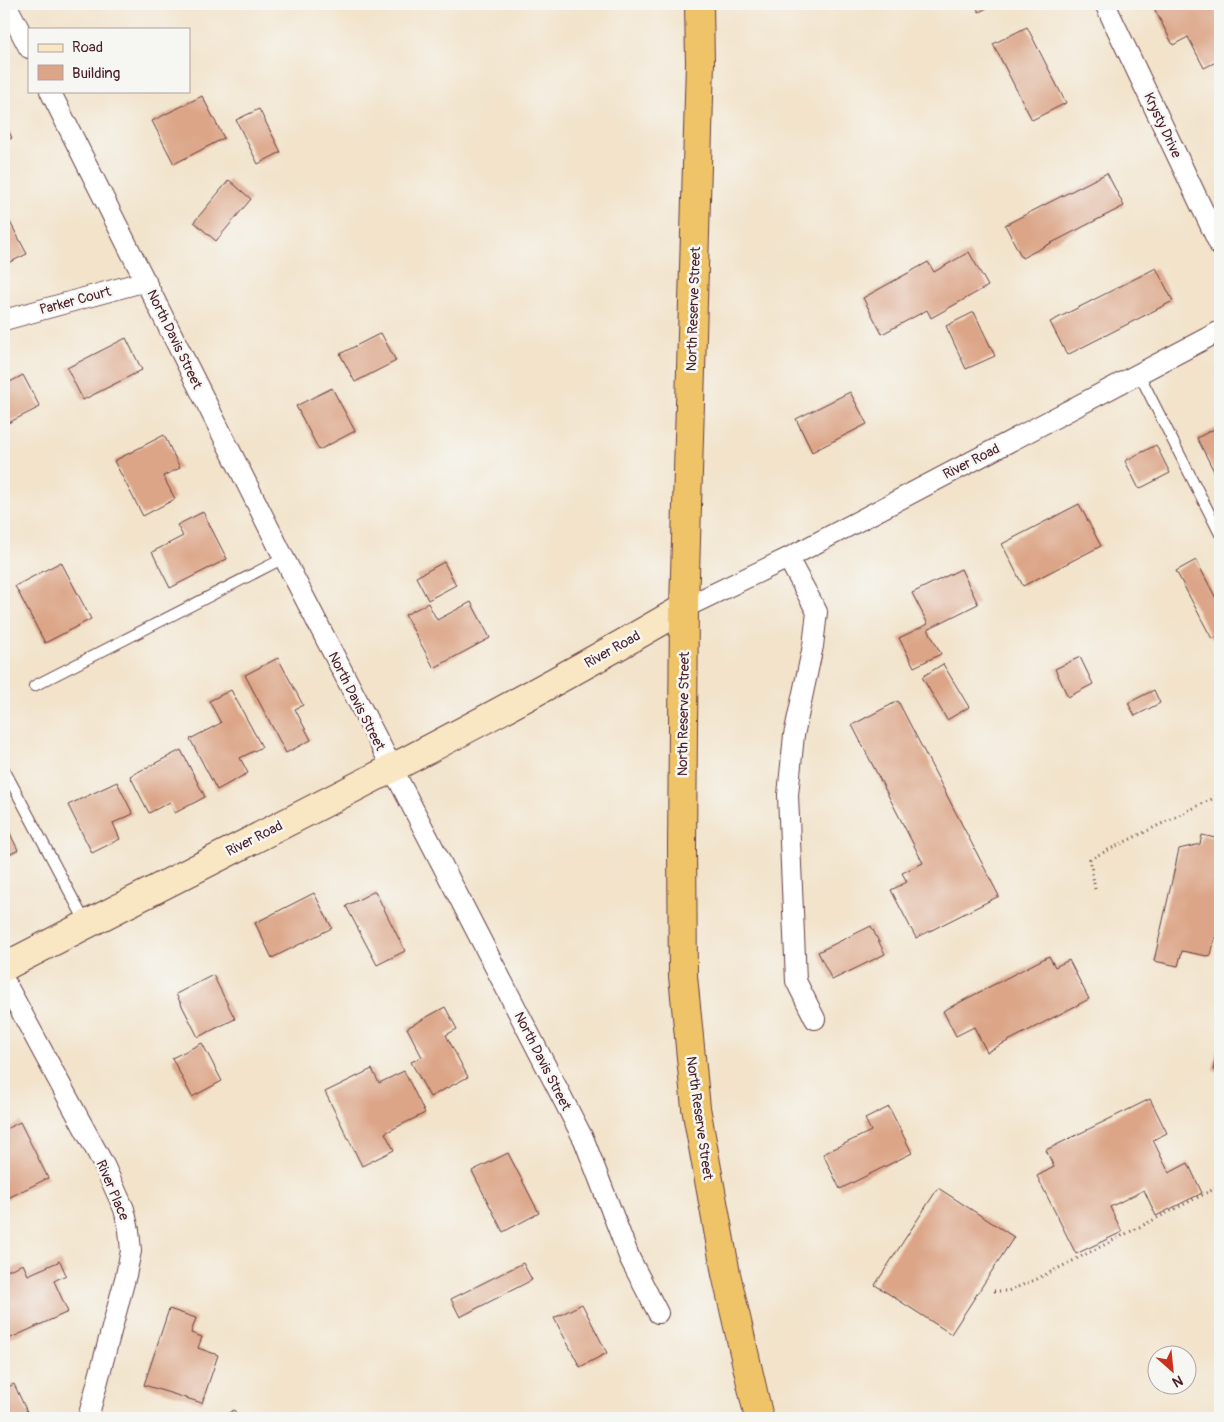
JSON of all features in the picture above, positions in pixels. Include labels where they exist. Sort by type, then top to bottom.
[{"type":"highway","name":"North Reserve Street","points":[[699,4],[700,63],[684,608],[683,976],[696,1108],[726,1274],[758,1418]]},
{"type":"street","points":[[6,4],[28,46]]},
{"type":"street","name":"Krysty Drive","points":[[1105,4],[1220,246]]},
{"type":"street","name":"North Davis Street","points":[[51,92],[284,558],[584,1140],[630,1259],[658,1313]]},
{"type":"street","name":"Parker Court","points":[[4,320],[146,280]]},
{"type":"street","name":"River Road","points":[[4,967],[392,768],[621,645],[684,608],[788,558],[1220,331]]},
{"type":"street","points":[[788,558],[817,612],[813,646],[794,735],[788,795],[796,981],[815,1019]]},
{"type":"street","name":"River Place","points":[[4,980],[104,1165],[124,1209],[129,1230],[131,1251],[126,1275],[88,1418]]},
{"type":"lane","points":[[1139,374],[1220,534]]},
{"type":"lane","points":[[34,686],[284,558]]},
{"type":"lane","points":[[4,769],[86,924]]},
{"type":"path","points":[[1095,889],[1090,859],[1220,795]]},
{"type":"path","points":[[994,1291],[1008,1291],[1037,1279],[1220,1186]]},
{"type":"path","points":[[758,1418],[826,1418]]},
{"type":"building","points":[[975,4],[995,4],[979,12]]},
{"type":"building","points":[[1152,4],[1211,4],[1220,22],[1220,60],[1204,68],[1188,37],[1173,45]]},
{"type":"building","points":[[1027,27],[1066,103],[1032,120],[993,44]]},
{"type":"building","points":[[202,96],[224,138],[174,164],[152,121]]},
{"type":"building","points":[[259,109],[281,152],[258,164],[236,120]]},
{"type":"building","points":[[4,122],[12,138],[4,142]]},
{"type":"building","points":[[1107,173],[1124,206],[1022,258],[1005,225]]},
{"type":"building","points":[[229,180],[251,199],[216,241],[194,222]]},
{"type":"building","points":[[10,222],[27,254],[4,265],[4,225]]},
{"type":"building","points":[[969,252],[988,286],[931,318],[927,310],[882,334],[863,298],[928,262],[934,272]]},
{"type":"building","points":[[1156,268],[1173,301],[1067,355],[1050,322]]},
{"type":"building","points":[[974,312],[995,356],[966,369],[946,326]]},
{"type":"building","points":[[381,333],[396,361],[355,382],[340,354]]},
{"type":"building","points":[[126,338],[142,370],[83,400],[67,368]]},
{"type":"building","points":[[23,375],[40,407],[4,425],[4,385]]},
{"type":"building","points":[[332,388],[355,431],[319,450],[296,406]]},
{"type":"building","points":[[850,392],[867,424],[812,452],[796,419]]},
{"type":"building","points":[[1220,426],[1220,483],[1197,438]]},
{"type":"building","points":[[164,435],[180,468],[163,476],[175,499],[143,516],[114,461]]},
{"type":"building","points":[[1156,445],[1170,473],[1139,489],[1125,461]]},
{"type":"building","points":[[1079,504],[1101,546],[1023,586],[1002,544]]},
{"type":"building","points":[[203,512],[227,559],[170,588],[152,552],[183,536],[177,525]]},
{"type":"building","points":[[1196,560],[1220,606],[1220,635],[1212,639],[1176,571]]},
{"type":"building","points":[[61,562],[91,619],[45,643],[15,586]]},
{"type":"building","points":[[444,562],[456,585],[428,600],[416,577]]},
{"type":"building","points":[[961,569],[978,604],[928,629],[941,654],[914,667],[899,638],[928,624],[912,593]]},
{"type":"building","points":[[471,602],[490,638],[434,668],[405,615],[428,603],[437,620]]},
{"type":"building","points":[[1080,657],[1093,684],[1068,697],[1055,669]]},
{"type":"building","points":[[278,658],[303,705],[295,709],[311,740],[286,753],[245,675]]},
{"type":"building","points":[[943,664],[969,707],[947,720],[922,677]]},
{"type":"building","points":[[231,690],[262,747],[240,758],[248,773],[217,790],[190,739],[221,723],[209,701]]},
{"type":"building","points":[[1154,690],[1160,703],[1135,716],[1128,703]]},
{"type":"building","points":[[898,701],[999,896],[916,938],[891,890],[907,882],[902,873],[923,863],[852,725]]},
{"type":"building","points":[[181,750],[205,797],[175,813],[170,802],[149,813],[130,776]]},
{"type":"building","points":[[117,782],[133,814],[113,823],[120,839],[92,853],[68,805]]},
{"type":"building","points":[[7,827],[18,850],[4,857],[4,828]]},
{"type":"building","points":[[1202,835],[1220,839],[1220,939],[1215,938],[1211,955],[1207,956],[1182,951],[1178,966],[1154,961],[1179,849],[1200,844]]},
{"type":"building","points":[[375,891],[405,951],[377,965],[346,906]]},
{"type":"building","points":[[314,893],[332,928],[272,958],[255,923]]},
{"type":"building","points":[[871,926],[885,954],[832,980],[818,952]]},
{"type":"building","points":[[1049,956],[1055,967],[1069,960],[1089,999],[987,1052],[974,1027],[956,1036],[943,1011]]},
{"type":"building","points":[[213,975],[235,1019],[198,1037],[176,994]]},
{"type":"building","points":[[445,1007],[457,1029],[446,1035],[468,1077],[430,1097],[411,1062],[422,1057],[407,1028]]},
{"type":"building","points":[[202,1043],[222,1081],[192,1097],[172,1058]]},
{"type":"building","points":[[1218,1046],[1220,1046],[1220,1072],[1213,1070]]},
{"type":"building","points":[[372,1069],[379,1083],[404,1071],[425,1113],[385,1133],[394,1150],[362,1166],[325,1092]]},
{"type":"building","points":[[1150,1099],[1167,1133],[1153,1140],[1169,1173],[1188,1163],[1202,1193],[1156,1216],[1144,1190],[1110,1207],[1122,1232],[1076,1254],[1037,1176],[1054,1167],[1046,1150]]},
{"type":"building","points":[[889,1107],[912,1153],[840,1189],[823,1154],[871,1131],[865,1119]]},
{"type":"building","points":[[20,1122],[48,1178],[4,1200],[4,1130]]},
{"type":"building","points":[[508,1153],[539,1213],[503,1232],[472,1171]]},
{"type":"building","points":[[938,1188],[1014,1237],[951,1334],[875,1285]]},
{"type":"building","points":[[60,1261],[66,1275],[54,1281],[68,1312],[4,1341],[4,1272],[23,1264],[28,1275]]},
{"type":"building","points":[[523,1263],[532,1280],[460,1317],[451,1299]]},
{"type":"building","points":[[582,1304],[607,1353],[580,1367],[554,1318]]},
{"type":"building","points":[[169,1309],[196,1318],[191,1333],[202,1337],[198,1348],[218,1355],[202,1403],[144,1385]]},
{"type":"building","points":[[14,1384],[30,1418],[4,1418],[4,1389]]},
{"type":"building","points":[[234,1410],[239,1418],[219,1418]]}]
